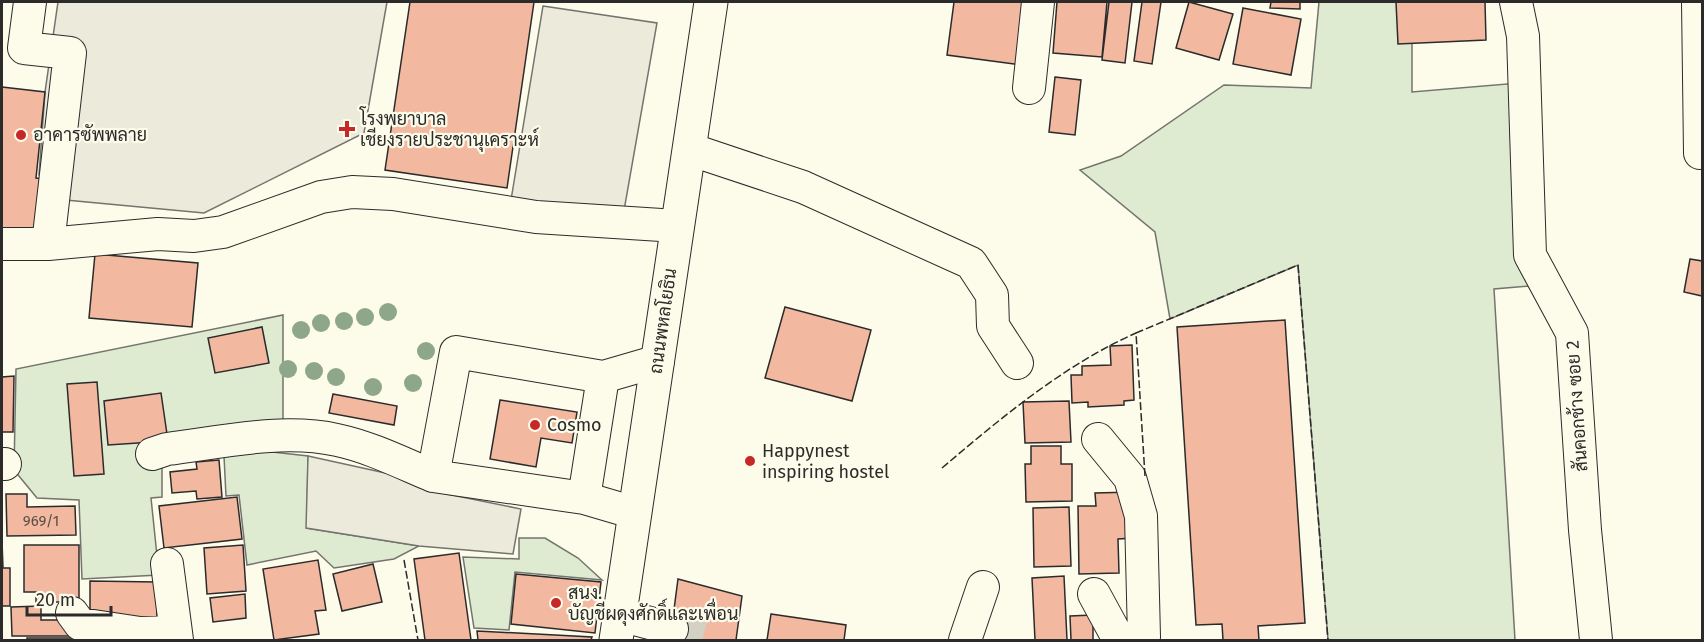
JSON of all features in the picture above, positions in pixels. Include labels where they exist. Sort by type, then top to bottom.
[{"type":"main road","name":"ถนนพหลโยธิน","points":[[618,628],[711,2]]},
{"type":"street","points":[[30,2],[13,46],[70,53],[48,244]]},
{"type":"street","points":[[1029,88],[1038,2]]},
{"type":"street","name":"สันคอกช้าง ซอย 2","points":[[1516,2],[1522,36],[1530,255],[1572,333],[1585,530],[1596,640]]},
{"type":"street","points":[[1698,2],[1700,153]]},
{"type":"street","points":[[689,149],[803,187],[971,263],[992,295],[993,326],[1017,363]]},
{"type":"street","points":[[2,244],[48,244],[158,234],[194,236],[213,233],[321,197],[352,192],[393,194],[536,217],[678,226]]},
{"type":"street","points":[[433,476],[456,352],[603,377],[658,361]]},
{"type":"street","points":[[584,498],[603,377]]},
{"type":"street","points":[[152,454],[167,449],[270,437],[316,436],[363,447],[433,476],[584,498],[635,513]]},
{"type":"street","points":[[1098,439],[1130,478],[1141,516],[1144,638],[1136,640]]},
{"type":"street","points":[[72,613],[80,624],[176,636],[167,564]]},
{"type":"street","points":[[965,640],[983,587]]},
{"type":"street","points":[[1094,594],[1119,640]]},
{"type":"street","points":[[618,628],[672,629]]},
{"type":"green space","points":[[1319,2],[1412,2],[1412,92],[1519,83],[1541,285],[1494,289],[1515,640],[1328,640],[1298,265],[1170,319],[1155,232],[1080,170],[1121,156],[1224,85],[1311,88]]},
{"type":"green space","points":[[283,315],[283,430],[263,451],[308,456],[307,528],[419,546],[394,559],[334,568],[316,551],[247,565],[239,495],[226,496],[224,456],[162,463],[162,497],[151,498],[159,575],[82,579],[79,500],[37,498],[14,470],[16,369]]},
{"type":"green space","points":[[519,538],[545,538],[578,558],[602,580],[515,572],[509,630],[474,628],[463,557],[519,559]]},
{"type":"shaded area","points":[[58,2],[387,2],[364,133],[204,213],[55,199],[39,175],[45,92]]},
{"type":"shaded area","points":[[543,6],[657,23],[622,222],[510,206]]},
{"type":"shaded area","points":[[308,456],[399,476],[447,494],[521,509],[513,554],[419,546],[306,528]]},
{"type":"building","points":[[410,2],[534,2],[507,188],[385,170]]},
{"type":"building","points":[[954,2],[1030,2],[1022,65],[947,55]]},
{"type":"building","points":[[1057,2],[1107,2],[1102,57],[1053,53]]},
{"type":"building","points":[[1109,2],[1132,2],[1125,63],[1102,60]]},
{"type":"building","points":[[1142,2],[1161,2],[1152,64],[1134,61]]},
{"type":"building","points":[[1189,2],[1233,14],[1219,60],[1176,48]]},
{"type":"building","points":[[1271,2],[1300,2],[1300,9],[1270,8]]},
{"type":"building","points":[[1396,2],[1485,2],[1486,40],[1398,44]]},
{"type":"building","points":[[1243,8],[1301,19],[1291,75],[1233,64]]},
{"type":"building","points":[[1055,77],[1081,80],[1075,135],[1049,132]]},
{"type":"building","name":"อาคารซัพพลาย","points":[[2,87],[45,92],[36,178],[47,179],[41,241],[2,237]]},
{"type":"building","points":[[95,254],[198,263],[192,327],[89,318]]},
{"type":"building","points":[[1690,259],[1702,261],[1702,296],[1684,292]]},
{"type":"building","points":[[785,307],[871,330],[852,401],[765,378]]},
{"type":"building","points":[[1285,320],[1305,623],[1258,626],[1259,640],[1223,640],[1222,624],[1196,625],[1177,327]]},
{"type":"building","points":[[262,327],[269,363],[215,373],[208,338]]},
{"type":"building","points":[[1132,345],[1134,400],[1124,401],[1124,405],[1088,407],[1088,402],[1072,403],[1071,375],[1082,375],[1082,366],[1111,365],[1110,346]]},
{"type":"building","points":[[14,376],[13,432],[2,432],[2,377]]},
{"type":"building","points":[[97,382],[104,474],[74,476],[67,384]]},
{"type":"building","points":[[161,393],[168,441],[108,445],[104,401]]},
{"type":"building","points":[[333,394],[397,406],[394,425],[329,413]]},
{"type":"building","name":"Cosmo","points":[[500,400],[577,412],[572,443],[541,438],[536,467],[490,459]]},
{"type":"building","points":[[1069,401],[1071,442],[1025,443],[1023,402]]},
{"type":"building","points":[[1031,446],[1061,446],[1061,464],[1072,464],[1072,501],[1026,502],[1025,464],[1031,464]]},
{"type":"building","points":[[219,460],[222,497],[197,499],[196,491],[172,493],[170,472],[197,469],[196,462]]},
{"type":"building","points":[[1133,492],[1134,538],[1118,539],[1119,573],[1079,574],[1078,506],[1096,506],[1095,493]]},
{"type":"building","points":[[6,494],[27,494],[27,507],[75,506],[76,535],[7,536]]},
{"type":"building","points":[[237,497],[242,539],[164,548],[159,506]]},
{"type":"building","points":[[1069,507],[1071,566],[1034,567],[1033,508]]},
{"type":"building","points":[[2,541],[3,568],[10,568],[10,606],[2,606]]},
{"type":"building","points":[[24,545],[79,545],[79,602],[36,602],[36,592],[24,592]]},
{"type":"building","points":[[243,545],[246,591],[207,594],[204,548]]},
{"type":"building","points":[[459,553],[471,640],[425,640],[414,559]]},
{"type":"building","points":[[318,560],[326,610],[315,611],[319,634],[274,640],[263,569]]},
{"type":"building","points":[[373,564],[382,602],[342,611],[333,574]]},
{"type":"building","name":"สนง. บัญชีผดุงศักดิ์และเพื่อน","points":[[516,574],[601,582],[595,633],[511,624]]},
{"type":"building","points":[[1064,576],[1067,640],[1035,640],[1032,578]]},
{"type":"building","points":[[678,579],[742,596],[736,640],[670,640]]},
{"type":"building","points":[[90,581],[157,582],[157,620],[90,620]]},
{"type":"building","points":[[245,594],[246,618],[213,622],[210,598]]},
{"type":"building","points":[[41,606],[41,620],[69,620],[69,636],[12,636],[11,607]]},
{"type":"building","points":[[771,614],[846,625],[844,640],[767,640]]},
{"type":"building","points":[[1093,615],[1093,640],[1071,640],[1070,616]]},
{"type":"building","points":[[477,631],[592,637],[591,640],[478,640]]},
{"type":"building","points":[[27,638],[77,638],[77,640],[27,640]]},
{"type":"tunnel","points":[[672,629],[714,640]]},
{"type":"fence","points":[[1145,476],[1136,333],[1298,265],[1328,640]]},
{"type":"fence","points":[[942,468],[1034,394],[1109,346],[1136,333]]},
{"type":"fence","points":[[404,560],[418,640]]},
{"type":"place","name":"โรงพยาบาล เชียงรายประชานุเคราะห์","points":[[347,129]]},
{"type":"place","name":"อาคารซัพพลาย","points":[[21,135]]},
{"type":"place","name":"Cosmo","points":[[535,425]]},
{"type":"place","name":"Happynest inspiring hostel","points":[[750,461]]},
{"type":"place","name":"สนง. บัญชีผดุงศักดิ์และเพื่อน","points":[[556,603]]}]
